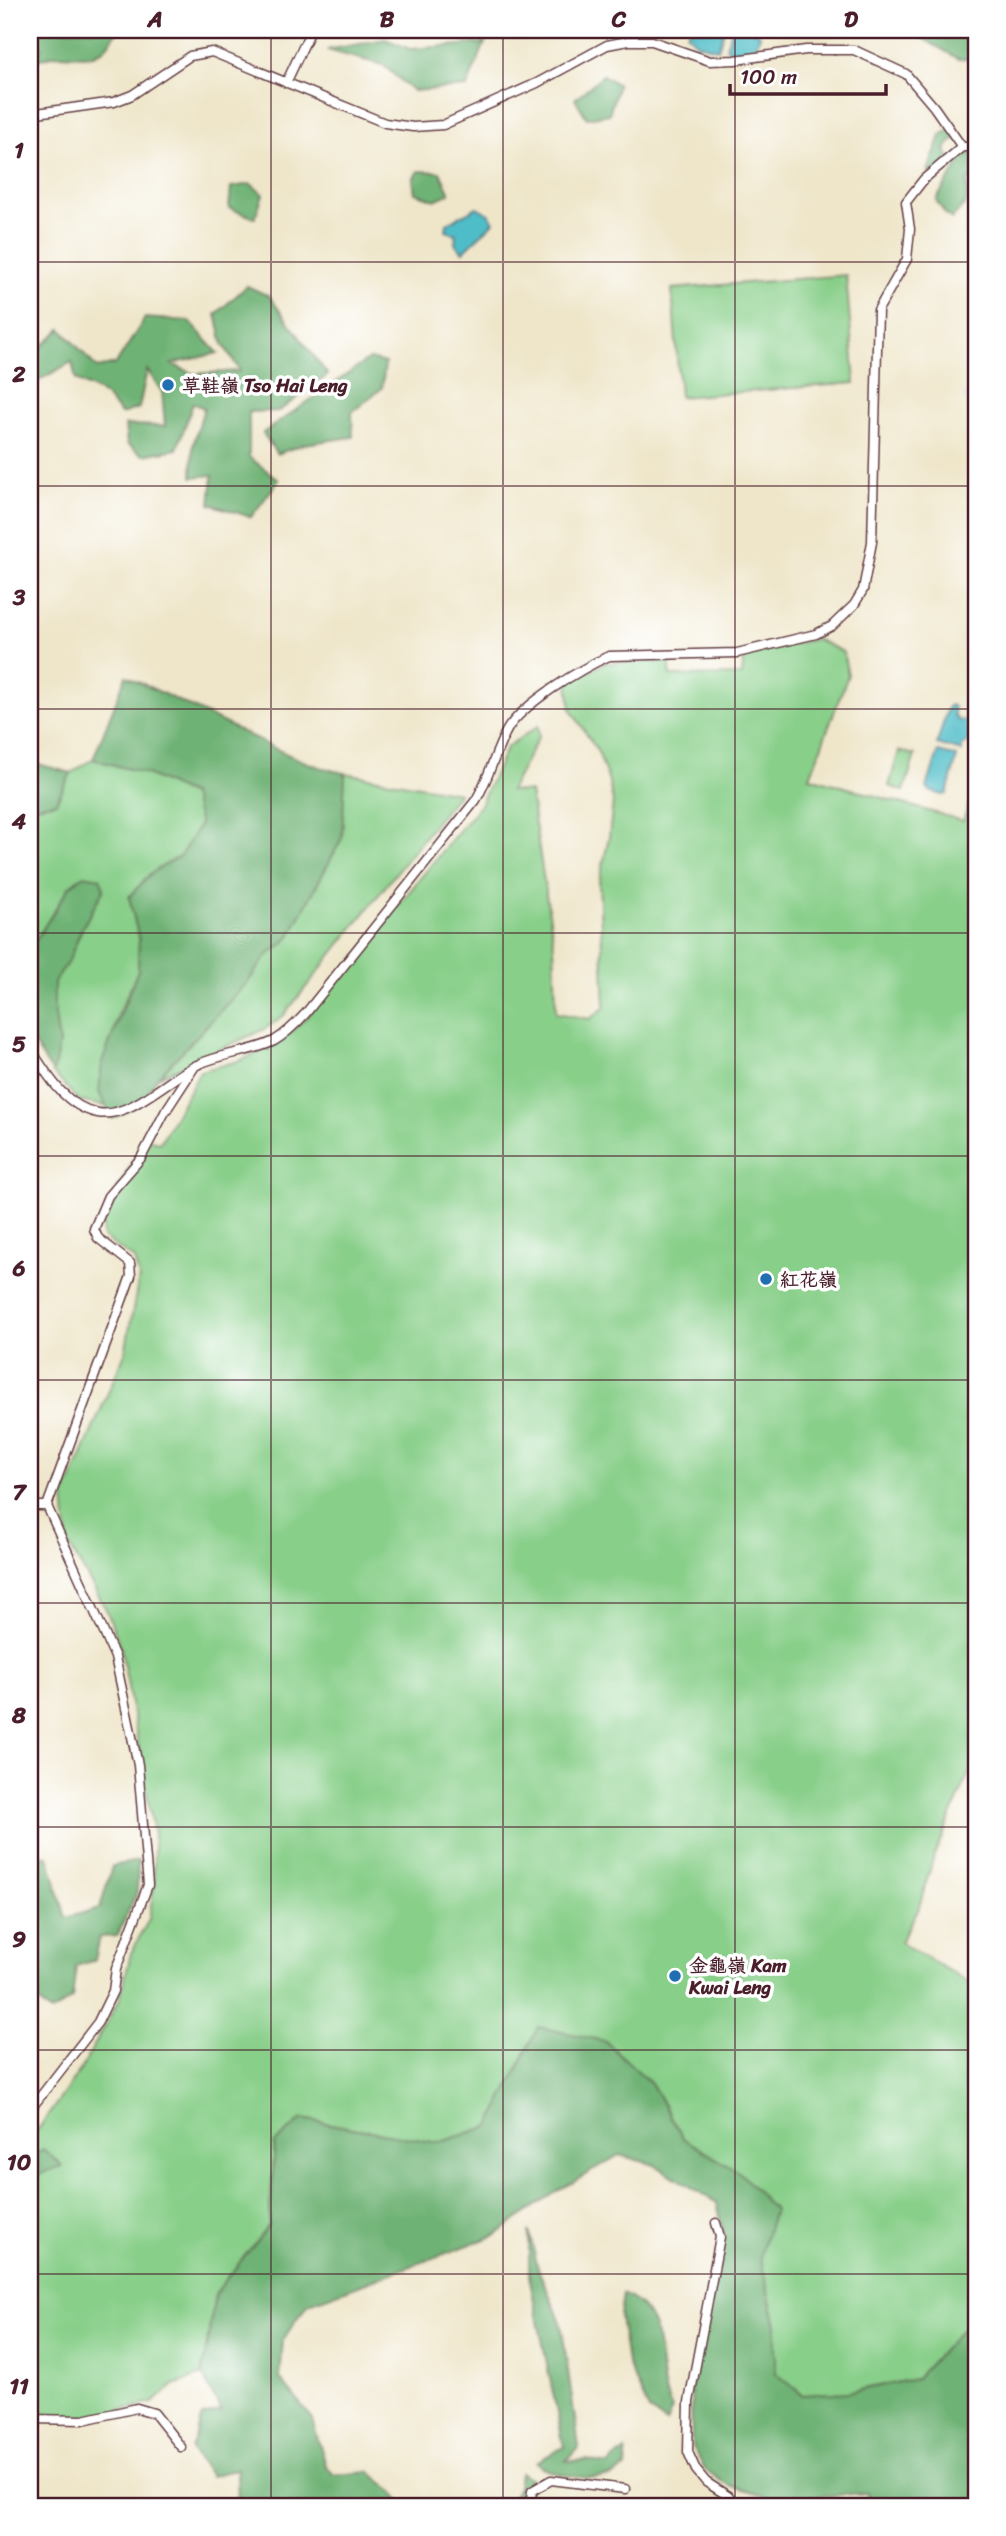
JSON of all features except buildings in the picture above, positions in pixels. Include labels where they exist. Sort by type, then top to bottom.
[{"type":"street","points":[[286,83],[311,30]]},
{"type":"street","points":[[30,114],[114,102],[132,94],[190,56],[212,52],[385,123],[413,127],[443,125],[537,83],[607,45],[628,41],[652,41],[710,61],[806,50],[854,50],[906,75],[934,107],[962,147]]},
{"type":"street","points":[[30,1048],[51,1081],[65,1095],[85,1109],[101,1114],[128,1107],[195,1066],[269,1043],[282,1036],[300,1019],[476,800],[492,770],[506,733],[514,719],[530,705],[595,662],[609,656],[737,653],[817,634],[832,626],[854,605],[863,590],[872,542],[878,310],[881,300],[902,271],[907,259],[910,229],[906,202],[924,179],[962,147],[976,147]]},
{"type":"street","points":[[30,2110],[98,2022],[113,1991],[116,1969],[148,1885],[138,1765],[115,1657],[47,1506],[131,1276],[131,1263],[99,1238],[94,1229],[107,1196],[141,1158],[165,1112],[195,1066]]},
{"type":"street","points":[[30,1506],[47,1506]]},
{"type":"street","points":[[716,2223],[720,2237],[689,2402],[688,2452],[695,2470],[706,2482],[728,2496],[736,2506]]},
{"type":"street","points":[[30,2419],[83,2420],[137,2408],[154,2413],[181,2447]]},
{"type":"street","points":[[530,2506],[532,2491],[551,2480],[625,2489]]},
{"type":"shaded area","points":[[976,360],[976,403],[964,399]]},
{"type":"green space","points":[[32,30],[118,30],[104,50],[91,56],[54,55],[30,62],[42,48]]},
{"type":"green space","points":[[908,30],[955,30],[976,43],[976,58],[959,59]]},
{"type":"green space","points":[[385,39],[410,49],[485,43],[467,87],[413,91],[383,65],[327,50]]},
{"type":"green space","points":[[603,75],[618,85],[609,114],[587,118],[575,99]]},
{"type":"green space","points":[[954,127],[959,134],[945,149],[953,164],[928,174],[941,135]]},
{"type":"green space","points":[[976,152],[976,177],[968,180],[966,203],[952,219],[936,200],[965,154]]},
{"type":"green space","points":[[418,171],[440,172],[450,193],[435,200],[415,193],[413,179]]},
{"type":"green space","points":[[251,184],[263,194],[255,218],[229,208],[231,187]]},
{"type":"green space","points":[[846,275],[855,383],[680,397],[672,289]]},
{"type":"green space","points":[[247,286],[269,296],[328,375],[279,411],[249,412],[249,457],[279,480],[251,517],[210,504],[213,475],[192,477],[193,446],[204,408],[193,403],[177,449],[143,455],[127,444],[125,425],[165,426],[162,392],[147,370],[139,408],[121,414],[104,394],[76,380],[72,362],[36,382],[30,371],[30,357],[61,329],[97,368],[116,364],[145,318],[189,321],[218,353],[172,364],[193,374],[240,371],[223,344],[216,314]]},
{"type":"green space","points":[[369,359],[385,363],[382,388],[352,412],[353,437],[304,444],[277,454],[263,433]]},
{"type":"green space","points":[[816,639],[843,652],[848,675],[810,777],[963,821],[976,784],[976,1757],[935,1853],[918,1910],[900,1942],[976,1987],[976,2314],[916,2379],[848,2392],[803,2395],[776,2373],[776,2326],[760,2256],[773,2210],[740,2173],[683,2138],[651,2083],[539,2027],[491,2126],[438,2143],[302,2119],[275,2143],[269,2225],[215,2294],[202,2375],[174,2385],[153,2403],[92,2417],[30,2418],[30,2137],[81,2069],[120,1999],[131,1953],[149,1919],[154,1887],[154,1833],[121,1648],[106,1609],[68,1544],[64,1497],[125,1353],[139,1277],[134,1259],[103,1237],[102,1218],[145,1138],[160,1143],[200,1071],[242,1060],[279,1043],[308,1016],[480,805],[507,747],[538,726],[539,736],[510,791],[530,792],[554,945],[556,1013],[590,1019],[605,1007],[599,883],[613,802],[598,752],[571,710],[568,683],[605,663],[670,661],[670,676],[742,675],[744,655]]},
{"type":"green space","points":[[126,676],[288,755],[345,773],[342,838],[288,939],[267,956],[247,983],[158,1077],[140,1104],[112,1119],[99,1092],[102,1062],[138,970],[139,939],[129,897],[150,874],[181,855],[200,824],[192,795],[147,774],[93,759]]},
{"type":"green space","points":[[899,751],[915,755],[904,791],[889,786]]},
{"type":"green space","points":[[93,759],[147,774],[192,795],[201,824],[180,856],[150,874],[129,897],[139,939],[138,971],[118,1015],[99,1092],[105,1106],[79,1101],[53,1073],[59,1044],[54,982],[69,960],[82,928],[104,889],[84,875],[70,886],[30,946],[30,807],[56,802],[71,773]]},
{"type":"green space","points":[[30,762],[71,773],[56,802],[30,807]]},
{"type":"green space","points":[[345,773],[459,793],[284,1015],[265,1029],[158,1077],[247,983],[267,956],[288,939],[342,838]]},
{"type":"green space","points":[[84,875],[100,878],[104,889],[82,928],[69,960],[54,982],[59,1044],[53,1073],[30,1038],[30,946],[70,886]]},
{"type":"green space","points":[[30,1855],[48,1856],[66,1918],[100,1908],[112,1866],[138,1861],[137,1892],[117,1936],[100,1937],[95,1960],[76,1966],[72,1998],[51,2013],[30,1995]]},
{"type":"green space","points":[[538,2027],[605,2041],[651,2083],[683,2138],[740,2173],[774,2210],[760,2257],[776,2326],[776,2373],[802,2395],[848,2392],[916,2379],[976,2314],[976,2506],[869,2506],[868,2493],[774,2499],[729,2486],[706,2470],[692,2447],[691,2389],[724,2236],[717,2203],[655,2165],[619,2155],[545,2199],[496,2235],[309,2303],[283,2339],[280,2379],[311,2417],[326,2465],[334,2475],[370,2472],[394,2492],[403,2506],[238,2506],[237,2469],[210,2476],[191,2449],[203,2416],[221,2411],[202,2375],[215,2294],[269,2225],[275,2143],[302,2119],[438,2143],[490,2126]]},
{"type":"green space","points":[[43,2149],[62,2166],[40,2174],[30,2188],[30,2158]]},
{"type":"green space","points":[[529,2231],[538,2269],[561,2322],[579,2447],[566,2461],[588,2460],[608,2465],[625,2450],[627,2467],[612,2476],[594,2478],[561,2474],[536,2462],[564,2447],[529,2276]]},
{"type":"green space","points":[[623,2294],[641,2306],[655,2329],[663,2383],[672,2408],[666,2423],[649,2410],[627,2363],[620,2317]]},
{"type":"green space","points":[[520,2473],[534,2481],[521,2506],[508,2506],[518,2487]]},
{"type":"water","points":[[689,30],[724,30],[718,49],[698,44],[687,34]]},
{"type":"water","points":[[732,30],[752,30],[760,35],[759,40],[750,48],[732,52],[726,47]]},
{"type":"water","points":[[477,207],[489,214],[494,222],[463,252],[455,244],[456,234],[446,231],[447,224]]},
{"type":"water","points":[[948,707],[954,707],[954,716],[959,721],[971,719],[975,722],[975,727],[969,732],[969,741],[962,746],[962,751],[937,744]]},
{"type":"water","points":[[938,752],[957,757],[947,794],[943,795],[927,788]]},
{"type":"place","name":"草鞋嶺 Tso Hai Leng","points":[[168,385]]},
{"type":"place","name":"紅花嶺","points":[[766,1279]]},
{"type":"place","name":"金龜嶺 Kam Kwai Leng","points":[[675,1976]]}]
